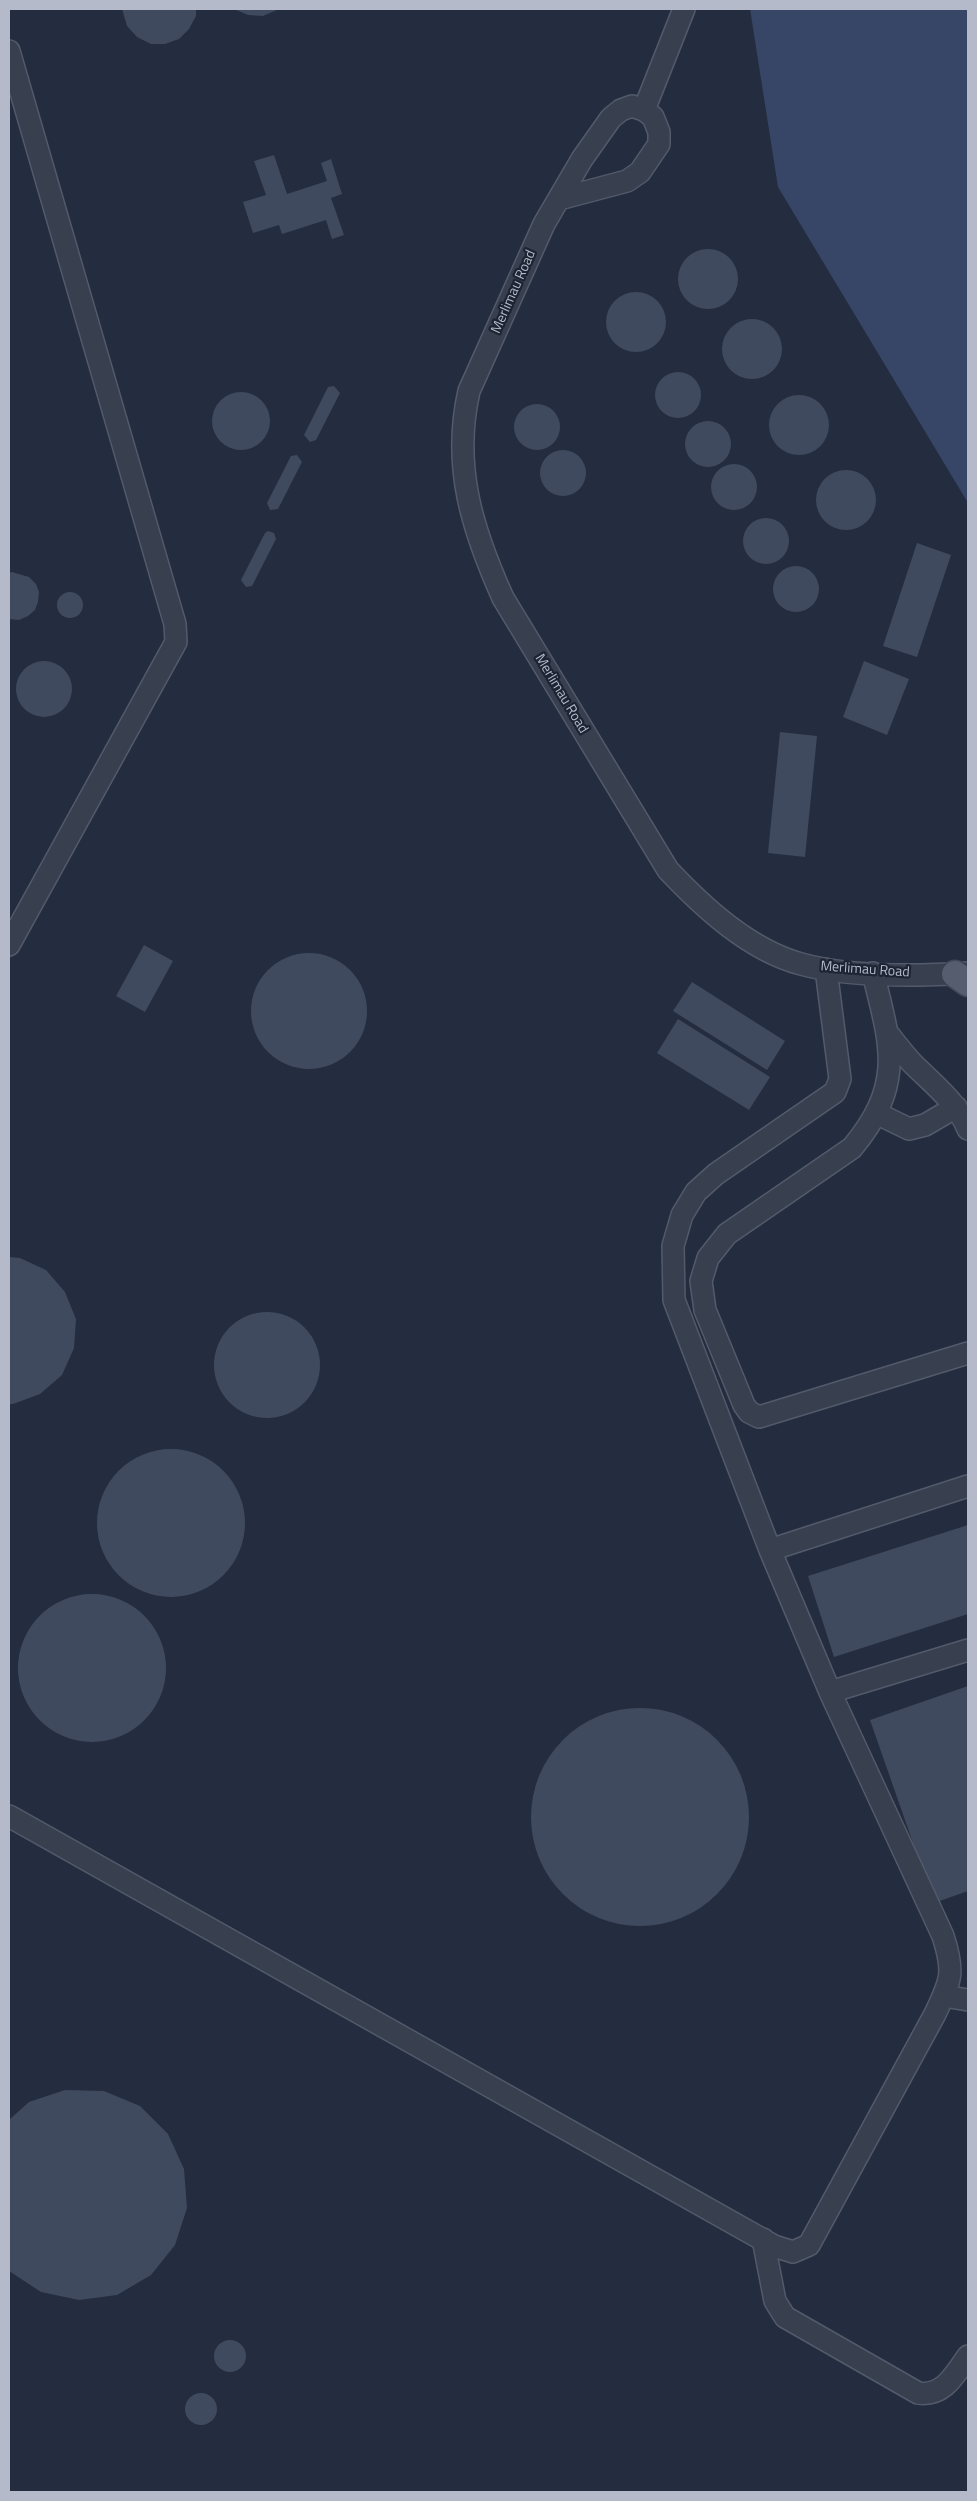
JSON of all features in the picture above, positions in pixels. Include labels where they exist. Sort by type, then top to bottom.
[{"type":"street","points":[[559,199],[627,181],[640,172],[659,144],[659,132],[653,118],[644,110],[684,9]]},
{"type":"street","points":[[9,51],[174,624],[176,642],[9,945]]},
{"type":"street","name":"Merlimau Road","points":[[644,110],[632,106],[621,110],[611,118],[582,159],[544,224],[469,391],[463,418],[461,442],[464,475],[486,559],[503,598],[668,870],[697,901],[731,929],[776,954],[800,964],[826,969],[874,973],[965,974]]},
{"type":"street","points":[[9,1816],[783,2250],[793,2252],[809,2245],[944,1996],[950,1981],[951,1968],[943,1936],[830,1692],[770,1550],[674,1300],[673,1246],[682,1215],[696,1192],[716,1174],[835,1092],[840,1080],[826,969]]},
{"type":"street","points":[[874,973],[889,1035],[891,1067],[883,1098],[876,1113],[867,1130],[852,1148],[727,1234],[708,1258],[701,1281],[705,1310],[744,1405],[749,1412],[759,1417],[968,1353]]},
{"type":"street","points":[[889,1035],[956,1108],[968,1128]]},
{"type":"street","points":[[876,1113],[909,1129],[925,1125],[956,1108]]},
{"type":"street","points":[[770,1550],[968,1486]]},
{"type":"street","points":[[830,1692],[968,1650]]},
{"type":"street","points":[[944,1996],[968,2000]]},
{"type":"street","points":[[763,2239],[779,2309],[790,2320],[867,2364],[918,2393],[932,2394],[946,2386],[968,2356]]},
{"type":"water","points":[[750,9],[968,9],[968,503],[778,187]]},
{"type":"building","points":[[122,9],[196,9],[196,16],[189,29],[179,39],[165,44],[151,44],[137,37],[127,26]]},
{"type":"building","points":[[234,9],[279,9],[263,16],[248,15]]},
{"type":"building","points":[[274,155],[287,194],[327,181],[321,163],[331,159],[342,194],[331,198],[344,235],[332,239],[326,220],[282,234],[279,225],[253,233],[243,202],[266,195],[254,161]]},
{"type":"building","points":[[708,249],[725,254],[733,262],[738,279],[733,296],[725,304],[708,309],[691,304],[683,296],[678,279],[683,262],[691,254]]},
{"type":"building","points":[[636,292],[653,297],[661,305],[666,322],[661,339],[653,347],[636,352],[619,347],[611,339],[606,322],[611,305],[619,297]]},
{"type":"building","points":[[752,319],[769,324],[777,332],[782,349],[777,366],[769,374],[752,379],[735,374],[727,366],[722,349],[727,332],[735,324]]},
{"type":"building","points":[[678,372],[691,376],[697,382],[701,395],[697,408],[691,414],[678,418],[665,414],[659,408],[655,395],[659,382],[665,376]]},
{"type":"building","points":[[334,386],[340,393],[316,440],[310,442],[304,435],[328,387]]},
{"type":"building","points":[[235,392],[247,392],[262,400],[270,415],[270,427],[262,442],[247,450],[235,450],[220,442],[212,427],[212,415],[220,400]]},
{"type":"building","points":[[799,395],[816,400],[824,408],[829,425],[824,442],[816,450],[799,455],[782,450],[774,442],[769,425],[774,408],[782,400]]},
{"type":"building","points":[[537,404],[550,408],[556,414],[560,427],[556,440],[550,446],[537,450],[524,446],[518,440],[514,427],[518,414],[524,408]]},
{"type":"building","points":[[708,421],[721,425],[727,431],[731,444],[727,457],[721,463],[708,467],[695,463],[689,457],[685,444],[689,431],[695,425]]},
{"type":"building","points":[[563,450],[576,454],[582,460],[586,473],[582,486],[576,492],[563,496],[550,492],[544,486],[540,473],[544,460],[550,454]]},
{"type":"building","points":[[297,455],[302,462],[278,509],[270,510],[267,503],[291,456]]},
{"type":"building","points":[[734,464],[747,468],[753,474],[757,487],[753,500],[747,506],[734,510],[721,506],[715,500],[711,487],[715,474],[721,468]]},
{"type":"building","points":[[846,470],[863,475],[871,483],[876,500],[871,517],[863,525],[846,530],[829,525],[821,517],[816,500],[821,483],[829,475]]},
{"type":"building","points":[[766,518],[779,522],[785,528],[789,541],[785,554],[779,560],[766,564],[753,560],[747,554],[743,541],[747,528],[753,522]]},
{"type":"building","points":[[268,531],[274,533],[276,539],[252,586],[246,587],[241,580],[265,533]]},
{"type":"building","points":[[917,543],[951,555],[917,657],[883,646]]},
{"type":"building","points":[[796,566],[809,570],[815,576],[819,589],[815,602],[809,608],[796,612],[783,608],[777,602],[773,589],[777,576],[783,570]]},
{"type":"building","points":[[12,572],[29,577],[36,584],[39,592],[35,610],[19,620],[9,619],[9,573]]},
{"type":"building","points":[[70,592],[79,596],[83,605],[79,614],[70,618],[61,614],[57,605],[61,596]]},
{"type":"building","points":[[44,661],[55,663],[64,669],[70,678],[72,689],[70,700],[64,709],[55,715],[44,717],[33,715],[24,709],[18,700],[16,689],[18,678],[24,669],[33,663]]},
{"type":"building","points":[[864,661],[909,679],[887,735],[843,717]]},
{"type":"building","points":[[780,732],[817,736],[805,857],[768,853]]},
{"type":"building","points":[[144,945],[173,961],[145,1012],[116,996]]},
{"type":"building","points":[[309,953],[331,958],[350,970],[362,989],[367,1011],[362,1033],[350,1052],[331,1064],[309,1069],[287,1064],[268,1052],[256,1033],[251,1011],[256,989],[268,970],[287,958]]},
{"type":"building","points":[[692,982],[785,1041],[767,1070],[673,1011]]},
{"type":"building","points":[[678,1019],[770,1077],[749,1110],[657,1053]]},
{"type":"building","points":[[9,1257],[20,1258],[46,1270],[65,1292],[76,1319],[74,1348],[62,1375],[40,1394],[13,1404],[9,1404]]},
{"type":"building","points":[[267,1312],[287,1316],[305,1327],[316,1345],[320,1365],[316,1385],[305,1403],[287,1414],[267,1418],[247,1414],[229,1403],[218,1385],[214,1365],[218,1345],[229,1327],[247,1316]]},
{"type":"building","points":[[171,1449],[199,1455],[223,1471],[239,1495],[245,1523],[239,1551],[223,1575],[199,1591],[171,1597],[143,1591],[119,1575],[103,1551],[97,1523],[103,1495],[119,1471],[143,1455]]},
{"type":"building","points":[[968,1525],[968,1614],[834,1657],[808,1576]]},
{"type":"building","points":[[92,1594],[120,1600],[144,1616],[160,1640],[166,1668],[160,1696],[144,1720],[120,1736],[92,1742],[64,1736],[40,1720],[24,1696],[18,1668],[24,1640],[40,1616],[64,1600]]},
{"type":"building","points":[[968,1686],[968,1891],[934,1903],[870,1720]]},
{"type":"building","points":[[651,1708],[682,1716],[701,1726],[717,1740],[731,1756],[741,1775],[749,1806],[749,1828],[741,1859],[731,1878],[717,1894],[701,1908],[682,1918],[651,1926],[629,1926],[598,1918],[579,1908],[549,1878],[539,1859],[533,1838],[531,1806],[539,1775],[549,1756],[579,1726],[598,1716],[619,1710]]},
{"type":"building","points":[[65,2090],[104,2091],[140,2106],[168,2134],[184,2169],[187,2208],[175,2245],[151,2275],[117,2295],[79,2300],[41,2292],[9,2271],[9,2120],[29,2102]]},
{"type":"building","points":[[230,2340],[242,2344],[246,2356],[242,2368],[230,2372],[218,2368],[214,2356],[218,2344]]},
{"type":"building","points":[[201,2393],[213,2397],[217,2409],[213,2421],[201,2425],[189,2421],[185,2409],[189,2397]]}]
